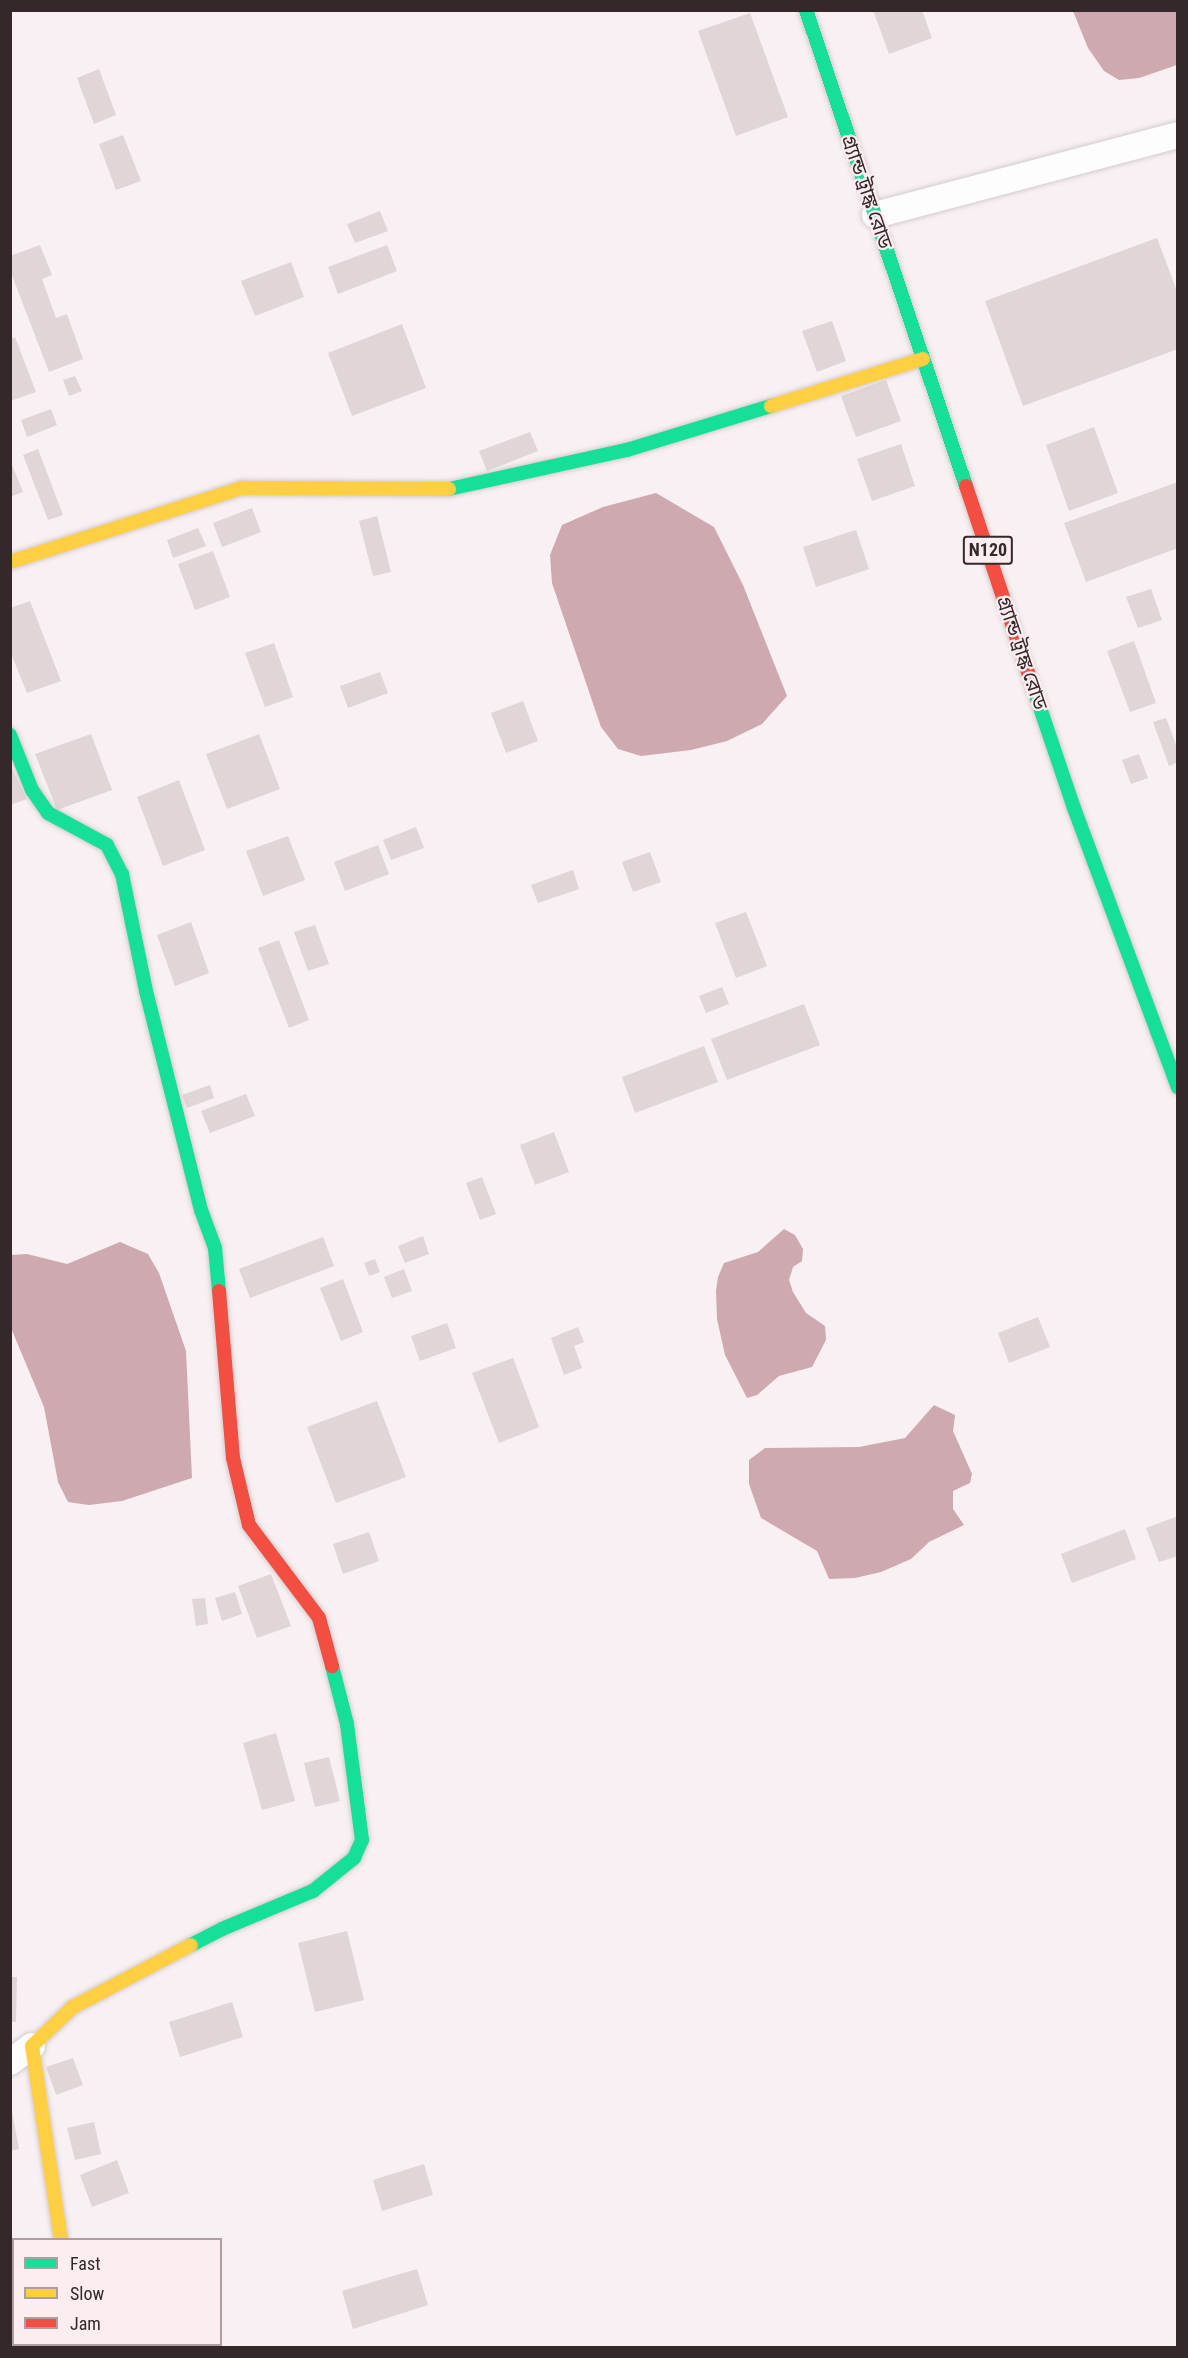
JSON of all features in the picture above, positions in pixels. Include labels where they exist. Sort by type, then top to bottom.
[{"type":"main road","name":"গ্র্যান্ড ট্রাঙ্ক রোড","points":[[806,10],[1074,808],[1178,1087]]},
{"type":"main road","points":[[10,562],[242,488],[453,489],[464,487],[627,450],[923,359]]},
{"type":"main road","points":[[10,735],[32,790],[48,813],[107,845],[122,873],[149,1003],[201,1209],[215,1248],[236,1469],[249,1525],[319,1618],[347,1724],[362,1840],[354,1858],[313,1891],[222,1929],[73,2007],[32,2046],[61,2238]]},
{"type":"street","points":[[875,215],[1178,135]]},
{"type":"street","points":[[10,2062],[32,2046]]},
{"type":"shaded area","points":[[1073,11],[1177,11],[1177,65],[1139,78],[1119,80],[1104,71],[1088,48]]},
{"type":"shaded area","points":[[656,493],[714,527],[743,585],[787,696],[762,724],[727,741],[691,750],[641,756],[618,749],[601,727],[552,583],[550,555],[562,525],[603,507]]},
{"type":"shaded area","points":[[784,1229],[795,1235],[803,1249],[802,1261],[793,1267],[789,1280],[793,1292],[806,1313],[825,1326],[826,1340],[812,1367],[779,1376],[757,1395],[747,1398],[725,1355],[717,1319],[718,1277],[724,1263],[758,1252]]},
{"type":"shaded area","points":[[120,1242],[148,1254],[159,1273],[186,1351],[192,1478],[122,1501],[89,1505],[68,1502],[58,1482],[44,1407],[11,1328],[11,1255],[27,1254],[67,1264]]},
{"type":"shaded area","points":[[934,1405],[955,1415],[953,1431],[972,1474],[970,1483],[953,1491],[953,1509],[964,1525],[929,1542],[911,1559],[881,1572],[855,1578],[829,1579],[817,1551],[761,1518],[749,1484],[749,1460],[765,1448],[859,1447],[905,1438]]},
{"type":"building","points":[[873,10],[922,10],[932,38],[889,54]]},
{"type":"building","points":[[750,13],[788,117],[736,136],[698,31]]},
{"type":"building","points":[[99,69],[116,115],[94,124],[77,78]]},
{"type":"building","points":[[123,135],[141,181],[116,190],[99,144]]},
{"type":"building","points":[[380,211],[388,231],[355,243],[347,224]]},
{"type":"building","points":[[1157,238],[1178,294],[1178,349],[1023,406],[985,301]]},
{"type":"building","points":[[40,245],[52,275],[42,279],[56,318],[67,314],[83,359],[49,372],[10,270],[10,256]]},
{"type":"building","points":[[387,245],[397,271],[338,294],[328,267]]},
{"type":"building","points":[[291,262],[304,297],[255,316],[241,281]]},
{"type":"building","points":[[832,321],[846,361],[817,372],[802,331]]},
{"type":"building","points":[[402,324],[426,388],[352,416],[328,353]]},
{"type":"building","points":[[15,337],[36,392],[10,401],[10,339]]},
{"type":"building","points":[[75,376],[82,391],[69,396],[63,380]]},
{"type":"building","points":[[886,380],[901,421],[856,437],[841,396]]},
{"type":"building","points":[[51,409],[57,425],[27,437],[21,420]]},
{"type":"building","points":[[1094,427],[1118,493],[1069,511],[1046,445]]},
{"type":"building","points":[[530,432],[538,451],[487,471],[479,451]]},
{"type":"building","points":[[901,444],[915,486],[872,501],[857,459]]},
{"type":"building","points":[[38,449],[63,515],[48,520],[23,455]]},
{"type":"building","points":[[10,460],[23,492],[10,497]]},
{"type":"building","points":[[1178,482],[1178,548],[1086,582],[1064,523]]},
{"type":"building","points":[[252,508],[261,532],[222,547],[213,523]]},
{"type":"building","points":[[377,516],[391,572],[373,576],[359,521]]},
{"type":"building","points":[[198,528],[206,546],[173,558],[167,540]]},
{"type":"building","points":[[856,530],[869,569],[816,587],[803,547]]},
{"type":"building","points":[[213,551],[230,597],[195,610],[178,564]]},
{"type":"building","points":[[1151,589],[1162,620],[1138,628],[1126,597]]},
{"type":"building","points":[[30,601],[61,681],[27,693],[10,651],[10,608]]},
{"type":"building","points":[[1134,641],[1156,703],[1130,712],[1107,651]]},
{"type":"building","points":[[274,643],[293,697],[265,707],[245,653]]},
{"type":"building","points":[[380,672],[388,693],[348,708],[340,686]]},
{"type":"building","points":[[523,701],[538,741],[506,753],[491,713]]},
{"type":"building","points":[[1166,718],[1178,750],[1178,762],[1169,766],[1153,722]]},
{"type":"building","points":[[91,734],[112,790],[57,810],[35,754]]},
{"type":"building","points":[[259,734],[280,789],[227,809],[206,754]]},
{"type":"building","points":[[1139,754],[1148,778],[1131,784],[1122,760]]},
{"type":"building","points":[[10,765],[27,799],[10,805]]},
{"type":"building","points":[[179,780],[205,850],[163,866],[137,797]]},
{"type":"building","points":[[416,827],[424,848],[391,860],[383,840]]},
{"type":"building","points":[[288,836],[305,880],[263,896],[246,851]]},
{"type":"building","points":[[378,845],[389,874],[345,891],[334,862]]},
{"type":"building","points":[[650,852],[661,882],[633,892],[622,862]]},
{"type":"building","points":[[573,870],[579,889],[538,903],[531,885]]},
{"type":"building","points":[[746,912],[767,966],[736,978],[715,923]]},
{"type":"building","points":[[191,922],[209,973],[175,986],[157,935]]},
{"type":"building","points":[[315,925],[329,964],[308,971],[294,932]]},
{"type":"building","points":[[279,940],[309,1020],[289,1028],[258,948]]},
{"type":"building","points":[[722,987],[729,1004],[706,1013],[699,996]]},
{"type":"building","points":[[804,1004],[820,1045],[727,1080],[711,1039]]},
{"type":"building","points":[[704,1046],[718,1082],[635,1113],[622,1077]]},
{"type":"building","points":[[210,1085],[214,1098],[187,1108],[182,1095]]},
{"type":"building","points":[[246,1094],[255,1116],[210,1133],[201,1111]]},
{"type":"building","points":[[554,1132],[569,1172],[535,1185],[520,1145]]},
{"type":"building","points":[[482,1177],[496,1214],[480,1220],[466,1183]]},
{"type":"building","points":[[423,1236],[429,1254],[405,1263],[398,1246]]},
{"type":"building","points":[[323,1237],[334,1266],[250,1298],[239,1269]]},
{"type":"building","points":[[375,1259],[380,1272],[369,1276],[364,1263]]},
{"type":"building","points":[[404,1269],[412,1291],[392,1298],[384,1277]]},
{"type":"building","points":[[343,1279],[363,1332],[341,1341],[320,1288]]},
{"type":"building","points":[[1038,1317],[1050,1347],[1009,1363],[998,1333]]},
{"type":"building","points":[[447,1323],[456,1348],[420,1361],[411,1336]]},
{"type":"building","points":[[578,1327],[584,1342],[574,1346],[582,1368],[564,1375],[551,1338]]},
{"type":"building","points":[[513,1358],[539,1427],[499,1443],[472,1373]]},
{"type":"building","points":[[377,1401],[406,1477],[336,1503],[307,1427]]},
{"type":"building","points":[[1178,1516],[1178,1556],[1159,1562],[1146,1528]]},
{"type":"building","points":[[1125,1529],[1136,1559],[1072,1583],[1061,1554]]},
{"type":"building","points":[[369,1532],[379,1561],[343,1574],[333,1544]]},
{"type":"building","points":[[271,1574],[291,1626],[257,1638],[238,1586]]},
{"type":"building","points":[[235,1592],[242,1614],[222,1621],[215,1598]]},
{"type":"building","points":[[205,1598],[208,1624],[196,1626],[192,1599]]},
{"type":"building","points":[[276,1733],[295,1801],[262,1810],[243,1743]]},
{"type":"building","points":[[329,1757],[340,1801],[315,1807],[304,1763]]},
{"type":"building","points":[[347,1931],[364,2000],[315,2012],[298,1943]]},
{"type":"building","points":[[10,1977],[17,1977],[16,2022],[10,2022]]},
{"type":"building","points":[[232,2002],[243,2037],[180,2057],[169,2022]]},
{"type":"building","points":[[73,2058],[83,2085],[56,2095],[46,2067]]},
{"type":"building","points":[[10,2101],[19,2149],[10,2151]]},
{"type":"building","points":[[94,2122],[101,2154],[75,2160],[67,2128]]},
{"type":"building","points":[[117,2160],[129,2193],[92,2207],[80,2175]]},
{"type":"building","points":[[424,2164],[433,2195],[382,2211],[373,2180]]},
{"type":"building","points":[[417,2269],[428,2305],[353,2329],[342,2291]]},
{"type":"traffic: fast","points":[[806,10],[966,486]]},
{"type":"traffic: fast","points":[[449,489],[627,450],[771,406]]},
{"type":"traffic: fast","points":[[1032,684],[1074,808],[1178,1087]]},
{"type":"traffic: fast","points":[[10,735],[32,790],[48,813],[107,845],[122,874],[146,991],[201,1210],[215,1248],[219,1291]]},
{"type":"traffic: fast","points":[[191,1945],[222,1929],[313,1891],[354,1858],[362,1840],[347,1724],[332,1666]]},
{"type":"traffic: slow","points":[[771,406],[923,359]]},
{"type":"traffic: slow","points":[[10,562],[242,488],[449,489]]},
{"type":"traffic: slow","points":[[61,2238],[32,2046],[73,2007],[191,1945]]},
{"type":"traffic: jam","points":[[966,486],[1032,684]]},
{"type":"traffic: jam","points":[[219,1291],[233,1458],[249,1525],[319,1618],[332,1666]]}]
